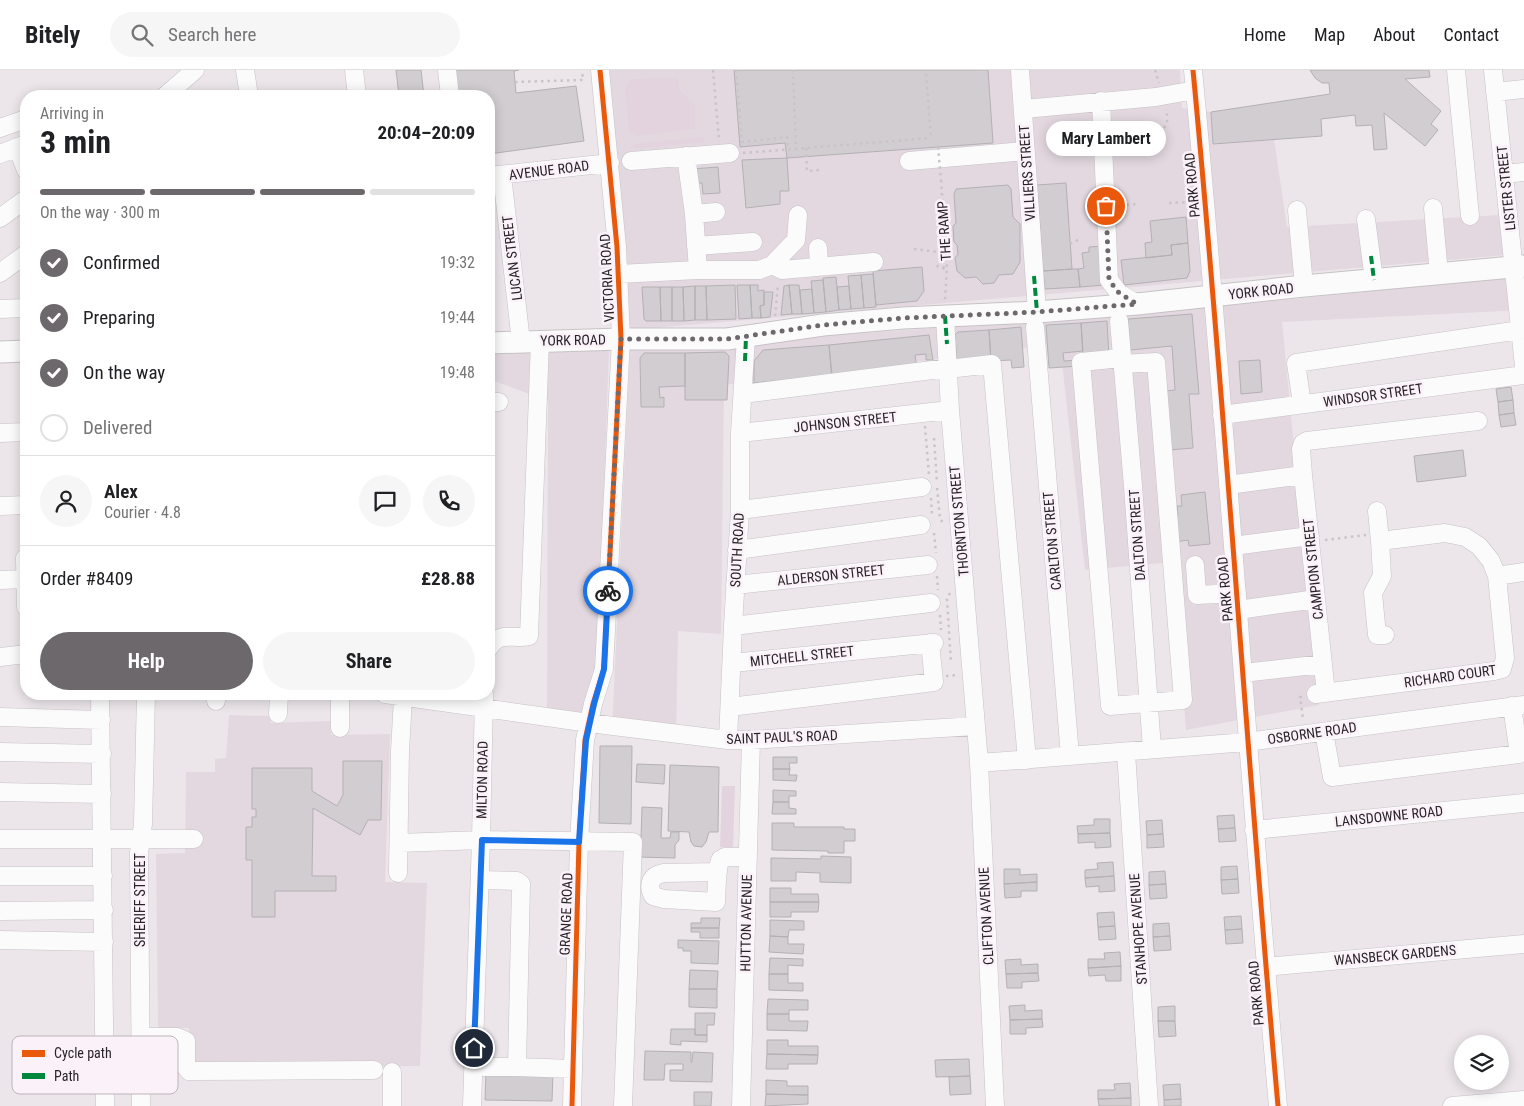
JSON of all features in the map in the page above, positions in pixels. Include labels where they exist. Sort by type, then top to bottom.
[{"type":"main road","name":"YORK ROAD","points":[[495,343],[621,339],[727,339],[823,325],[945,316],[1036,320],[1137,304],[1304,286],[1519,267]]},
{"type":"main road","points":[[0,352],[20,351]]},
{"type":"street","points":[[172,90],[195,70]]},
{"type":"street","points":[[245,70],[248,90]]},
{"type":"street","points":[[354,70],[356,90]]},
{"type":"street","points":[[447,70],[449,90]]},
{"type":"street","name":"VICTORIA ROAD","points":[[589,723],[604,669],[621,339],[610,163],[600,70]]},
{"type":"street","name":"VILLIERS STREET","points":[[1020,70],[1024,109],[1036,320]]},
{"type":"street","name":"PARK ROAD","points":[[1193,70],[1238,602],[1265,966],[1278,1106]]},
{"type":"street","points":[[1456,70],[1470,216]]},
{"type":"street","name":"LISTER STREET","points":[[1493,70],[1504,174],[1519,267],[1520,330],[1524,366]]},
{"type":"street","points":[[1495,92],[1524,89]]},
{"type":"street","points":[[1024,109],[1156,96],[1195,90]]},
{"type":"street","points":[[1101,101],[1109,280],[1119,293],[1137,304]]},
{"type":"street","points":[[0,128],[20,121]]},
{"type":"street","points":[[0,154],[20,147]]},
{"type":"street","points":[[909,161],[1025,151]]},
{"type":"street","points":[[631,160],[725,154]]},
{"type":"street","points":[[686,156],[694,214],[698,270]]},
{"type":"street","name":"AVENUE ROAD","points":[[495,176],[610,163]]},
{"type":"street","points":[[1504,174],[1524,172]]},
{"type":"street","name":"LUCAN STREET","points":[[495,176],[531,341],[528,636],[518,639],[505,636],[495,641]]},
{"type":"street","points":[[0,218],[20,203]]},
{"type":"street","points":[[1433,208],[1440,274]]},
{"type":"street","points":[[1297,210],[1304,286]]},
{"type":"street","points":[[694,214],[716,212]]},
{"type":"street","points":[[777,267],[796,240],[798,215]]},
{"type":"street","points":[[1366,219],[1374,280]]},
{"type":"street","points":[[696,246],[753,242]]},
{"type":"street","points":[[818,248],[819,266]]},
{"type":"street","points":[[0,273],[20,258]]},
{"type":"street","points":[[618,274],[698,270],[759,270],[777,267],[874,262]]},
{"type":"street","points":[[0,309],[20,308]]},
{"type":"street","name":"THORNTON STREET","points":[[945,316],[950,410],[975,726]]},
{"type":"street","name":"CARLTON STREET","points":[[1036,320],[1070,756]]},
{"type":"street","name":"DALTON STREET","points":[[1119,321],[1152,749]]},
{"type":"street","points":[[1302,404],[1296,363],[1520,330]]},
{"type":"street","name":"SOUTH ROAD","points":[[728,740],[740,510],[740,434],[746,337]]},
{"type":"street","points":[[1081,362],[1156,362],[1183,700],[1149,703],[1110,706],[1081,362]]},
{"type":"street","points":[[742,394],[992,364],[1027,760]]},
{"type":"street","name":"WINDSOR STREET","points":[[1222,415],[1524,375]]},
{"type":"street","name":"JOHNSON STREET","points":[[740,434],[950,410]]},
{"type":"street","name":"CAMPION STREET","points":[[1321,689],[1323,664],[1303,475],[1301,448],[1303,443],[1478,421]]},
{"type":"street","points":[[0,433],[20,432]]},
{"type":"street","points":[[1228,485],[1303,475]]},
{"type":"street","points":[[740,510],[927,486]]},
{"type":"street","points":[[0,506],[20,505]]},
{"type":"street","points":[[1376,511],[1382,576],[1373,593],[1377,635],[1385,635]]},
{"type":"street","points":[[737,550],[929,527]]},
{"type":"street","name":"RICHARD COURT","points":[[1321,689],[1502,669],[1505,658],[1497,576],[1491,561],[1479,546],[1465,537],[1445,532],[1379,537]]},
{"type":"street","points":[[1232,546],[1310,539]]},
{"type":"street","name":"ALDERSON STREET","points":[[735,586],[934,565]]},
{"type":"street","points":[[1195,565],[1197,595],[1238,602],[1316,599]]},
{"type":"street","points":[[1497,576],[1524,572]]},
{"type":"street","points":[[0,580],[20,579]]},
{"type":"street","points":[[733,626],[936,601]]},
{"type":"street","points":[[738,706],[934,682],[935,640]]},
{"type":"street","name":"MITCHELL STREET","points":[[732,663],[872,649],[935,640]]},
{"type":"street","points":[[0,657],[20,655]]},
{"type":"street","points":[[1243,673],[1323,664]]},
{"type":"street","points":[[100,700],[105,1036]]},
{"type":"street","name":"SHERIFF STREET","points":[[141,1036],[140,839],[143,824],[146,700]]},
{"type":"street","points":[[278,714],[279,700]]},
{"type":"street","points":[[340,700],[340,728]]},
{"type":"street","points":[[398,873],[403,700]]},
{"type":"street","name":"SAINT PAUL'S ROAD","points":[[484,700],[589,723],[728,740],[975,726]]},
{"type":"street","name":"MILTON ROAD","points":[[472,1106],[482,840],[484,700]]},
{"type":"street","points":[[1324,732],[1332,777],[1519,754],[1518,706]]},
{"type":"street","name":"OSBORNE ROAD","points":[[979,763],[1247,742],[1518,706]]},
{"type":"street","points":[[0,717],[101,720]]},
{"type":"street","name":"GRANGE ROAD","points":[[572,1106],[579,842],[586,740],[589,723]]},
{"type":"street","name":"CLIFTON AVENUE","points":[[975,726],[979,763],[995,1106]]},
{"type":"street","name":"HUTTON AVENUE","points":[[741,1106],[751,740]]},
{"type":"street","points":[[0,752],[102,754]]},
{"type":"street","name":"STANHOPE AVENUE","points":[[1126,752],[1149,1106]]},
{"type":"street","points":[[0,792],[102,794]]},
{"type":"street","name":"LANSDOWNE ROAD","points":[[1254,830],[1524,803]]},
{"type":"street","points":[[0,839],[194,838]]},
{"type":"street","points":[[399,843],[482,840],[633,842],[623,1106]]},
{"type":"street","points":[[718,872],[720,860],[723,858],[748,858]]},
{"type":"street","points":[[0,876],[103,876]]},
{"type":"street","points":[[480,880],[509,880],[517,881],[521,884],[517,1067]]},
{"type":"street","points":[[0,911],[104,910]]},
{"type":"street","points":[[0,940],[104,942]]},
{"type":"street","name":"WANSBECK GARDENS","points":[[1265,966],[1524,944]]},
{"type":"street","points":[[178,1037],[186,1041],[186,1067],[189,1071],[374,1070]]},
{"type":"street","points":[[474,1067],[573,1069]]},
{"type":"street","points":[[392,1072],[392,1106]]},
{"type":"street","points":[[1452,1106],[1524,1100]]},
{"type":"path","points":[[515,82],[583,80],[582,70]]},
{"type":"path","points":[[713,70],[725,154],[931,138],[926,74]]},
{"type":"path","points":[[736,70],[742,142],[787,137],[788,149]]},
{"type":"path","points":[[793,70],[796,149]]},
{"type":"path","points":[[806,148],[807,171],[819,170]]},
{"type":"path","points":[[1169,203],[1204,202]]},
{"type":"path","points":[[1106,206],[1139,204]]},
{"type":"path","points":[[1070,244],[1080,239]]},
{"type":"path","points":[[914,249],[946,253]]},
{"type":"path","points":[[942,254],[942,266],[947,270]]},
{"type":"path","points":[[937,265],[947,270]]},
{"type":"path","points":[[775,332],[777,267]]},
{"type":"path","points":[[925,422],[929,527],[936,601],[935,640]]},
{"type":"path","points":[[934,438],[940,519],[945,524]]},
{"type":"path","points":[[1310,539],[1379,537]]},
{"type":"path","points":[[950,592],[947,599],[951,663]]},
{"type":"path","points":[[944,664],[958,663]]},
{"type":"path","points":[[944,676],[965,674]]},
{"type":"path","points":[[1305,734],[1300,697],[1321,689]]},
{"type":"shaded area","points":[[605,70],[1180,70],[1182,108],[1211,112],[1213,144],[1274,139],[1287,227],[1500,215],[1507,255],[629,330]]},
{"type":"shaded area","points":[[678,78],[679,89],[695,106],[695,129],[637,136],[634,132],[629,131],[625,86],[629,83],[630,79]]},
{"type":"shaded area","points":[[703,137],[705,142],[633,149],[635,144]]},
{"type":"shaded area","points":[[1524,276],[1524,310],[1282,322],[1319,705],[1186,730],[1173,562],[1085,570],[1060,344],[724,385],[721,634],[678,631],[676,734],[612,729],[630,348],[1120,316]]},
{"type":"shaded area","points":[[609,349],[596,719],[547,712],[548,401],[495,381],[495,352]]},
{"type":"shaded area","points":[[229,715],[270,716],[271,723],[331,721],[331,735],[390,734],[385,882],[427,883],[420,1066],[190,1066],[189,1028],[158,1028],[156,854],[185,853],[186,772],[215,772],[215,759],[226,758]]},
{"type":"shaded area","points":[[722,786],[735,786],[733,847],[720,847]]},
{"type":"building","points":[[396,70],[421,70],[423,90],[398,90]]},
{"type":"building","points":[[453,70],[519,70],[514,71],[516,93],[576,86],[584,141],[495,153],[495,90],[455,90]]},
{"type":"building","points":[[734,70],[988,70],[993,143],[787,158],[785,143],[740,147]]},
{"type":"building","points":[[1310,70],[1429,70],[1430,77],[1405,79],[1441,111],[1431,124],[1438,130],[1425,146],[1384,113],[1387,149],[1374,150],[1372,125],[1356,126],[1355,115],[1321,119],[1322,136],[1213,144],[1211,112],[1330,94],[1329,83],[1322,83],[1315,78]]},
{"type":"building","points":[[787,158],[789,191],[780,191],[780,204],[746,208],[742,160]]},
{"type":"building","points":[[718,167],[720,193],[703,194],[702,183],[692,183],[691,169]]},
{"type":"building","points":[[1066,183],[1072,269],[1043,271],[1037,185]]},
{"type":"building","points":[[1008,185],[1011,189],[1013,217],[1020,224],[1020,262],[1013,274],[999,275],[994,283],[983,284],[976,277],[965,278],[957,271],[955,258],[958,254],[957,245],[954,242],[953,226],[956,223],[954,194],[956,189]]},
{"type":"building","points":[[1186,217],[1188,243],[1171,245],[1172,255],[1146,258],[1145,243],[1152,242],[1150,221]]},
{"type":"building","points":[[1188,243],[1190,271],[1187,278],[1124,285],[1121,260],[1172,255],[1171,245]]},
{"type":"building","points":[[1102,246],[1105,285],[1080,287],[1078,269],[1084,268],[1082,253],[1089,252],[1089,247]]},
{"type":"building","points":[[922,267],[924,291],[917,301],[876,305],[873,271]]},
{"type":"building","points":[[1078,269],[1080,287],[1045,289],[1043,271]]},
{"type":"building","points":[[873,274],[876,307],[864,308],[861,275]]},
{"type":"building","points":[[861,275],[864,308],[851,309],[848,276]]},
{"type":"building","points":[[836,277],[839,310],[826,312],[823,278]]},
{"type":"building","points":[[823,280],[826,312],[814,313],[811,281]]},
{"type":"building","points":[[735,285],[736,319],[707,320],[706,286]]},
{"type":"building","points":[[737,285],[750,285],[752,318],[739,319]]},
{"type":"building","points":[[750,285],[758,285],[758,291],[764,290],[764,305],[760,306],[761,318],[752,318]]},
{"type":"building","points":[[789,285],[792,314],[781,315],[784,286]]},
{"type":"building","points":[[789,285],[799,285],[802,314],[792,314]]},
{"type":"building","points":[[695,286],[706,286],[707,320],[695,320]]},
{"type":"building","points":[[695,286],[695,320],[684,321],[683,287]]},
{"type":"building","points":[[849,286],[851,309],[839,310],[837,287]]},
{"type":"building","points":[[642,287],[660,287],[661,321],[646,321],[644,319]]},
{"type":"building","points":[[660,287],[672,287],[672,321],[661,321]]},
{"type":"building","points":[[672,287],[683,287],[684,321],[672,321]]},
{"type":"building","points":[[812,289],[814,313],[802,314],[800,290]]},
{"type":"building","points":[[764,292],[773,292],[770,317],[761,318],[760,306],[764,305]]},
{"type":"building","points":[[1192,314],[1199,394],[1189,394],[1193,448],[1169,450],[1165,391],[1175,390],[1172,346],[1130,350],[1128,319]]},
{"type":"building","points":[[1107,321],[1109,357],[1083,359],[1081,323]]},
{"type":"building","points":[[1081,323],[1083,351],[1063,353],[1064,361],[1078,360],[1079,366],[1049,368],[1046,325]]},
{"type":"building","points":[[1021,327],[1024,367],[1012,368],[1011,360],[991,361],[989,330]]},
{"type":"building","points":[[989,330],[991,361],[957,364],[955,335],[958,332]]},
{"type":"building","points":[[929,335],[933,360],[926,360],[926,354],[915,355],[917,370],[832,381],[829,345]]},
{"type":"building","points":[[829,345],[832,375],[754,383],[754,361],[763,350]]},
{"type":"building","points":[[725,352],[729,356],[727,400],[685,400],[685,353]]},
{"type":"building","points":[[644,353],[685,353],[685,386],[659,387],[660,398],[664,397],[664,407],[641,407],[640,358]]},
{"type":"building","points":[[1260,360],[1262,392],[1241,394],[1239,361]]},
{"type":"building","points":[[1511,387],[1513,400],[1498,402],[1496,389]]},
{"type":"building","points":[[1513,400],[1514,413],[1499,415],[1498,402]]},
{"type":"building","points":[[1514,413],[1516,425],[1501,427],[1499,415]]},
{"type":"building","points":[[1463,450],[1466,476],[1417,482],[1414,456]]},
{"type":"building","points":[[1205,492],[1210,544],[1189,546],[1188,540],[1175,542],[1173,516],[1178,516],[1177,506],[1182,506],[1181,495]]},
{"type":"building","points":[[600,746],[632,746],[631,824],[599,823]]},
{"type":"building","points":[[773,757],[797,757],[797,763],[789,763],[790,769],[773,769]]},
{"type":"building","points":[[343,761],[382,761],[381,820],[368,820],[360,835],[313,808],[312,876],[336,876],[336,891],[275,891],[275,917],[252,917],[252,860],[246,860],[246,827],[252,827],[252,817],[256,817],[256,809],[252,809],[252,768],[312,768],[312,791],[337,806],[343,795]]},
{"type":"building","points":[[637,764],[665,765],[664,784],[636,782]]},
{"type":"building","points":[[670,765],[719,767],[718,832],[709,832],[706,842],[702,847],[694,846],[689,832],[668,831]]},
{"type":"building","points":[[773,769],[790,769],[789,775],[797,775],[796,781],[773,780]]},
{"type":"building","points":[[773,790],[796,791],[796,796],[789,796],[789,802],[773,802]]},
{"type":"building","points":[[773,802],[789,802],[789,808],[796,809],[796,814],[772,814]]},
{"type":"building","points":[[642,807],[662,808],[661,838],[670,838],[671,832],[679,832],[679,840],[675,845],[675,858],[638,857],[638,838],[641,838]]},
{"type":"building","points":[[1234,815],[1235,828],[1218,829],[1217,816]]},
{"type":"building","points":[[1094,819],[1110,819],[1110,833],[1078,834],[1077,826],[1094,825]]},
{"type":"building","points":[[1162,820],[1163,834],[1147,835],[1146,821]]},
{"type":"building","points":[[772,823],[794,823],[794,827],[844,827],[844,829],[855,829],[855,841],[844,841],[844,853],[772,850]]},
{"type":"building","points":[[1235,828],[1236,841],[1219,842],[1218,829]]},
{"type":"building","points":[[1110,833],[1111,847],[1095,848],[1095,842],[1078,843],[1078,834]]},
{"type":"building","points":[[1163,834],[1164,847],[1147,848],[1147,835]]},
{"type":"building","points":[[821,856],[851,857],[851,883],[820,882],[820,873],[796,872],[796,881],[771,881],[771,858],[821,859]]},
{"type":"building","points":[[1113,862],[1114,876],[1085,878],[1085,870],[1098,869],[1097,863]]},
{"type":"building","points":[[1237,866],[1238,879],[1221,880],[1221,867]]},
{"type":"building","points":[[1004,869],[1020,869],[1020,875],[1037,874],[1037,882],[1004,884]]},
{"type":"building","points":[[1165,871],[1166,884],[1149,885],[1149,872]]},
{"type":"building","points":[[1114,876],[1115,891],[1099,892],[1099,886],[1086,887],[1085,878]]},
{"type":"building","points":[[1238,879],[1239,893],[1222,894],[1221,880]]},
{"type":"building","points":[[1037,882],[1037,891],[1021,891],[1021,897],[1005,898],[1004,884]]},
{"type":"building","points":[[1166,884],[1167,898],[1150,899],[1149,885]]},
{"type":"building","points":[[770,888],[791,888],[791,894],[818,894],[819,902],[770,902]]},
{"type":"building","points":[[770,902],[819,902],[818,912],[791,912],[791,917],[770,917]]},
{"type":"building","points":[[1114,912],[1115,926],[1098,927],[1097,913]]},
{"type":"building","points":[[1241,916],[1242,929],[1225,930],[1224,917]]},
{"type":"building","points":[[701,918],[720,918],[719,928],[691,928],[691,923],[701,923]]},
{"type":"building","points":[[770,920],[804,921],[804,930],[789,930],[788,937],[770,936]]},
{"type":"building","points":[[1169,923],[1170,936],[1153,937],[1153,924]]},
{"type":"building","points":[[1115,926],[1116,939],[1099,940],[1098,927]]},
{"type":"building","points":[[691,928],[719,928],[719,938],[700,938],[700,932],[691,932]]},
{"type":"building","points":[[1242,929],[1243,943],[1226,944],[1225,930]]},
{"type":"building","points":[[770,936],[788,937],[788,944],[804,944],[803,954],[769,952]]},
{"type":"building","points":[[1170,936],[1171,950],[1154,951],[1153,937]]},
{"type":"building","points":[[678,940],[719,941],[718,964],[691,963],[691,951],[683,951],[683,948],[678,948]]},
{"type":"building","points":[[1120,952],[1121,966],[1088,968],[1088,959],[1105,959],[1104,953]]},
{"type":"building","points":[[770,958],[803,959],[803,966],[788,965],[788,974],[769,974]]},
{"type":"building","points":[[1021,959],[1021,965],[1038,964],[1038,973],[1006,974],[1005,960]]},
{"type":"building","points":[[1121,966],[1121,981],[1106,981],[1105,975],[1089,976],[1088,968]]},
{"type":"building","points":[[690,970],[718,971],[717,989],[689,989]]},
{"type":"building","points":[[1038,973],[1039,981],[1022,982],[1022,988],[1007,988],[1006,974]]},
{"type":"building","points":[[769,974],[788,974],[788,983],[803,983],[803,991],[769,990]]},
{"type":"building","points":[[689,989],[717,989],[717,1008],[689,1007]]},
{"type":"building","points":[[768,999],[808,1000],[808,1010],[789,1010],[789,1014],[767,1014]]},
{"type":"building","points":[[1025,1005],[1025,1011],[1042,1010],[1042,1019],[1010,1020],[1009,1006]]},
{"type":"building","points":[[1175,1006],[1175,1021],[1158,1021],[1158,1007]]},
{"type":"building","points":[[695,1013],[715,1013],[714,1025],[707,1025],[707,1035],[695,1035]]},
{"type":"building","points":[[767,1014],[789,1014],[789,1021],[808,1021],[807,1031],[767,1030]]},
{"type":"building","points":[[1042,1019],[1043,1027],[1026,1028],[1026,1034],[1010,1034],[1010,1020]]},
{"type":"building","points":[[1158,1021],[1175,1021],[1176,1036],[1159,1037]]},
{"type":"building","points":[[671,1029],[695,1029],[695,1035],[707,1035],[707,1042],[681,1041],[681,1045],[670,1044]]},
{"type":"building","points":[[767,1040],[788,1040],[788,1046],[818,1046],[818,1055],[767,1054]]},
{"type":"building","points":[[645,1051],[691,1052],[691,1062],[693,1052],[713,1053],[712,1082],[670,1081],[670,1070],[683,1070],[683,1064],[665,1064],[664,1080],[644,1080]]},
{"type":"building","points":[[767,1054],[818,1055],[817,1064],[788,1064],[788,1069],[766,1069]]},
{"type":"building","points":[[969,1059],[970,1076],[936,1077],[935,1060]]},
{"type":"building","points":[[486,1071],[553,1072],[552,1101],[485,1100]]},
{"type":"building","points":[[970,1076],[971,1094],[950,1095],[949,1077]]},
{"type":"building","points":[[766,1080],[787,1081],[787,1086],[808,1086],[808,1095],[766,1094]]},
{"type":"building","points":[[1130,1083],[1131,1098],[1098,1099],[1098,1090],[1115,1090],[1114,1084]]},
{"type":"building","points":[[1180,1084],[1181,1099],[1164,1100],[1163,1085]]},
{"type":"building","points":[[694,1092],[712,1092],[711,1106],[694,1106]]},
{"type":"building","points":[[766,1094],[808,1095],[808,1104],[765,1106]]},
{"type":"building","points":[[1131,1098],[1131,1106],[1099,1106],[1098,1099]]},
{"type":"building","points":[[1181,1099],[1181,1106],[1164,1106],[1164,1100]]},
{"type":"marked path","points":[[1371,256],[1374,280]]},
{"type":"marked path","points":[[1034,276],[1037,312]]},
{"type":"marked path","points":[[945,316],[947,344]]},
{"type":"marked path","points":[[745,361],[746,337]]},
{"type":"cycle path","points":[[572,1106],[579,842],[585,740],[593,704],[604,669],[621,339],[617,247],[600,70]]},
{"type":"cycle path","points":[[1193,70],[1216,329],[1278,1106]]},
{"type":"way so far","points":[[608,591],[621,339],[727,339],[823,325],[903,318],[1037,312],[1137,304],[1119,293],[1109,280],[1106,206]]},
{"type":"place","name":"Mary Lambert","points":[[1106,206]]},
{"type":"route","points":[[474,1048],[482,840],[579,842],[586,740],[604,669],[608,591]]}]
